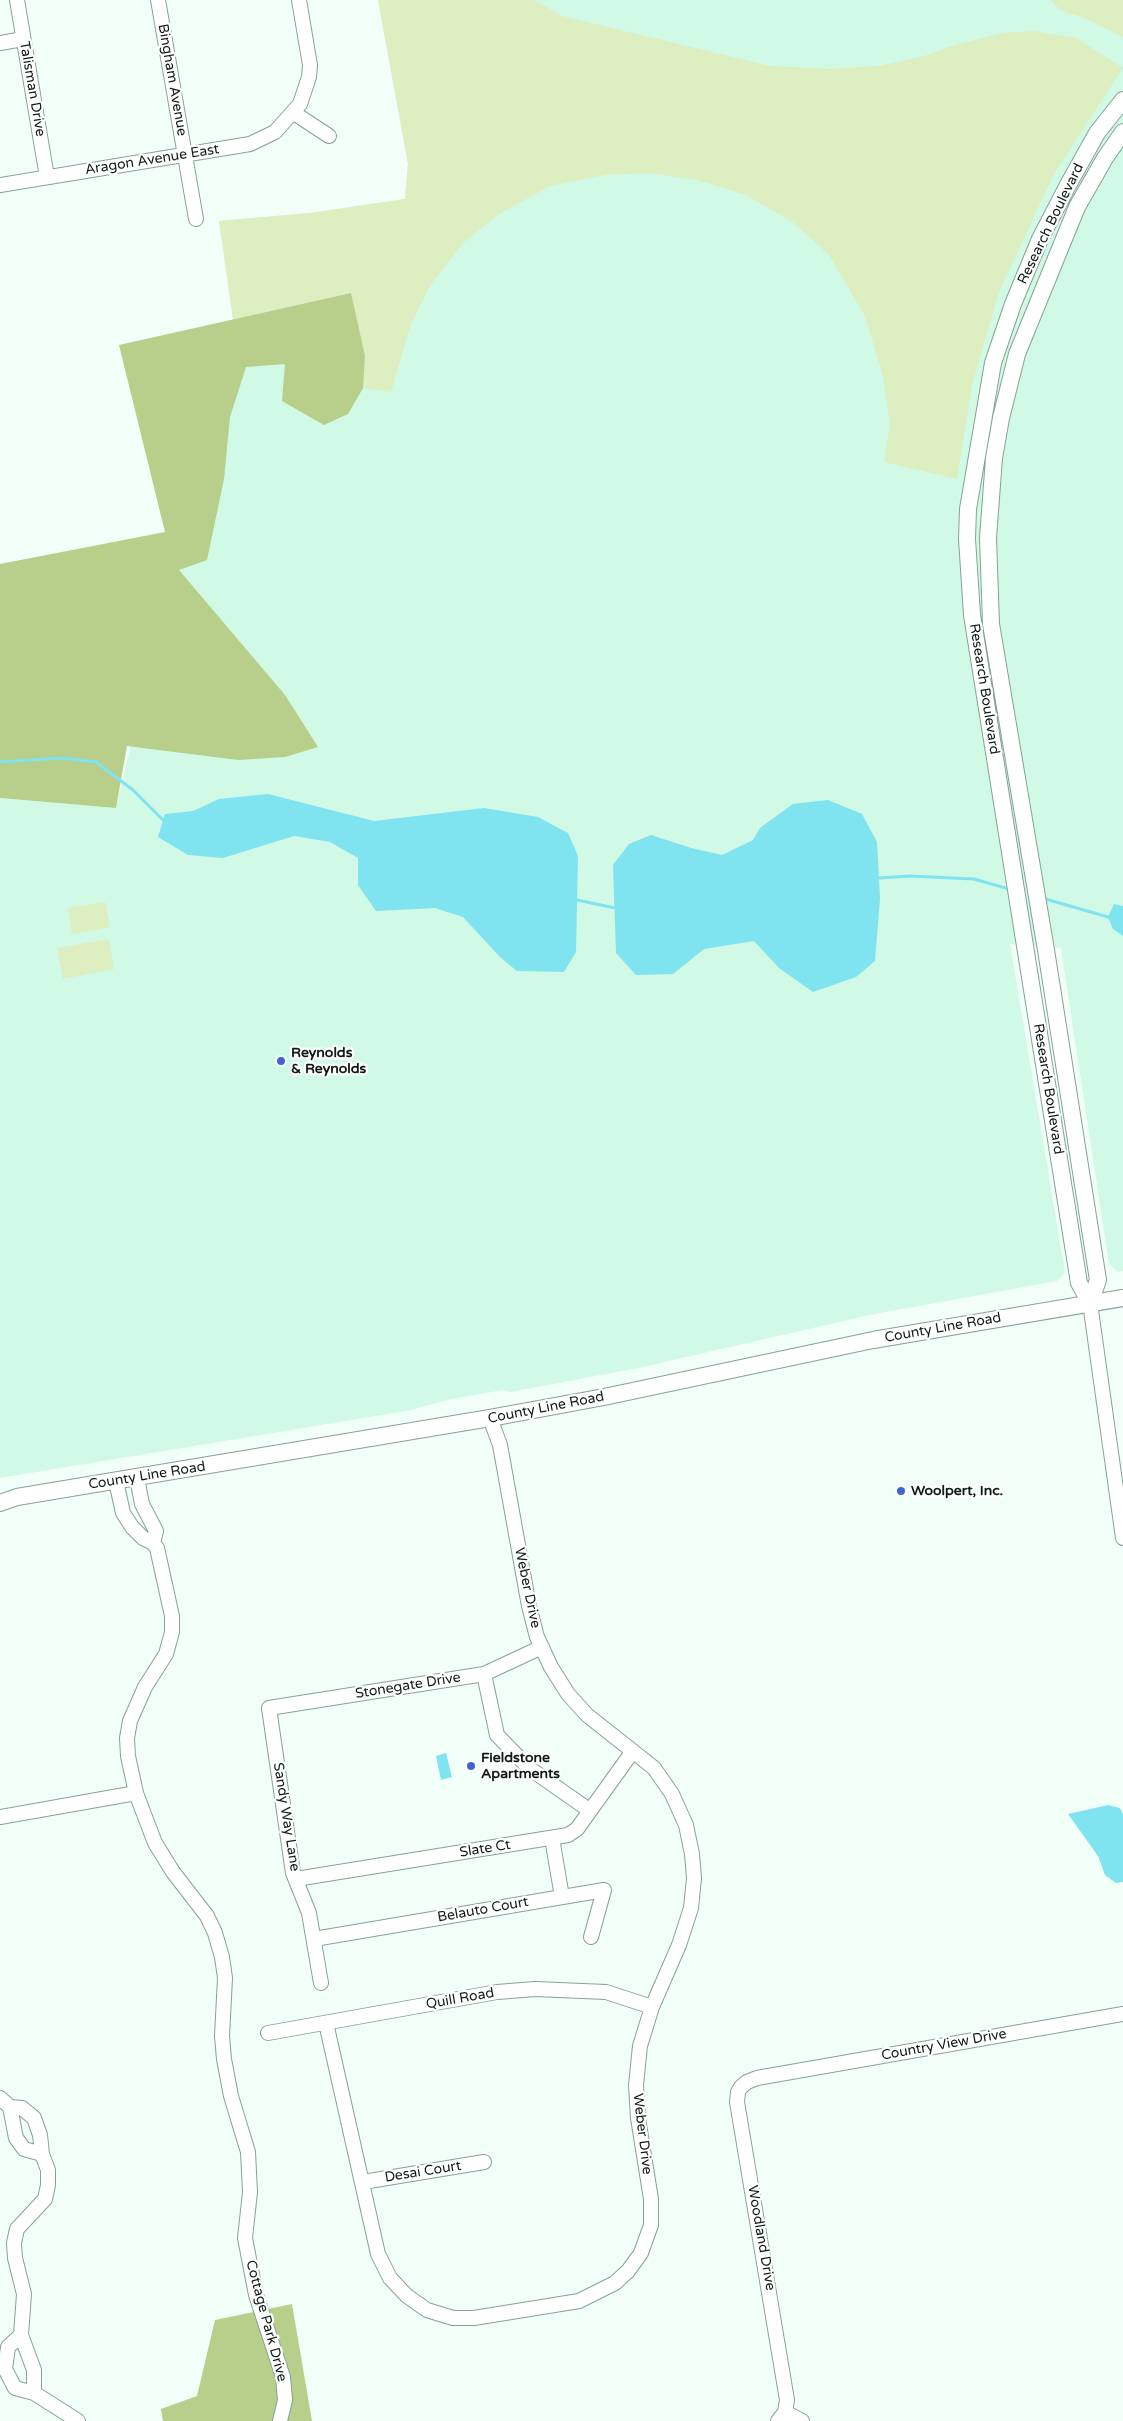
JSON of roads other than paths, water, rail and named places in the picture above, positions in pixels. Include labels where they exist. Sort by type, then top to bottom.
[{"type":"main road","name":"Research Boulevard","points":[[1090,1303],[1079,1283],[972,615],[967,559],[970,500],[993,363],[1013,304],[1040,239],[1068,185],[1097,133],[1123,100]]},
{"type":"main road","name":"Research Boulevard","points":[[1090,1303],[1098,1280],[1046,950],[991,624],[988,538],[994,458],[1008,387],[1033,310],[1077,207],[1105,158],[1123,132]]},
{"type":"main road","points":[[1090,1303],[1123,1298]]},
{"type":"main road","name":"County Line Road","points":[[0,1503],[17,1497],[490,1418],[604,1397],[873,1340],[1090,1303]]},
{"type":"street","name":"Talisman Drive","points":[[17,0],[47,177]]},
{"type":"street","name":"Bingham Avenue","points":[[158,0],[196,220]]},
{"type":"street","name":"Aragon Avenue East","points":[[0,185],[250,144],[275,132],[294,113],[307,88],[309,77],[310,65],[299,0]]},
{"type":"street","points":[[0,43],[24,39]]},
{"type":"street","points":[[294,113],[329,136]]},
{"type":"street","points":[[1090,1303],[1123,1538]]},
{"type":"street","name":"Weber Drive","points":[[326,2023],[378,2254],[390,2278],[407,2296],[427,2310],[454,2318],[474,2318],[579,2300],[607,2288],[628,2271],[641,2253],[652,2224],[651,2199],[638,2118],[636,2085],[640,2046],[652,2007],[679,1945],[691,1908],[694,1878],[686,1825],[675,1802],[654,1768],[587,1716],[568,1694],[542,1647],[529,1606],[500,1445],[490,1418]]},
{"type":"street","name":"Cottage Park Drive","points":[[137,1478],[142,1504],[156,1531],[153,1543]]},
{"type":"street","name":"Cottage Park Drive","points":[[116,1481],[123,1513],[127,1520],[143,1538],[153,1543],[160,1557],[172,1616],[172,1632],[166,1654],[145,1688],[130,1721],[127,1738],[128,1756],[136,1793],[155,1842],[173,1872],[206,1916],[215,1933],[222,1957],[225,1978],[222,2028],[224,2059],[231,2096],[248,2152],[250,2192],[245,2238],[256,2295],[283,2377],[285,2400],[280,2421]]},
{"type":"street","name":"Stonegate Drive","points":[[269,1708],[484,1674],[542,1647]]},
{"type":"street","points":[[484,1674],[498,1734],[528,1768],[589,1810]]},
{"type":"street","name":"Sandy Way Lane","points":[[269,1708],[296,1879],[309,1913],[321,1983]]},
{"type":"street","name":"Slate Ct","points":[[296,1879],[568,1835],[577,1829],[633,1751]]},
{"type":"street","points":[[0,1817],[136,1793]]},
{"type":"street","points":[[552,1838],[562,1897]]},
{"type":"street","name":"Belauto Court","points":[[314,1939],[604,1890],[591,1937]]},
{"type":"street","name":"Quill Road","points":[[268,2033],[497,1992],[535,1989],[606,1992],[652,2007]]},
{"type":"street","name":"Country View Drive","points":[[765,2077],[1123,2014]]},
{"type":"street","name":"Woodland Drive","points":[[765,2077],[747,2082],[738,2092],[737,2102],[787,2400],[782,2416]]},
{"type":"street","points":[[5,2102],[16,2138],[24,2149],[42,2154]]},
{"type":"street","points":[[5,2102],[22,2108],[34,2118],[40,2135],[42,2154],[48,2170],[48,2185],[45,2199],[17,2229],[14,2243],[15,2258],[24,2294],[21,2335],[34,2370],[34,2393]]},
{"type":"street","name":"Desai Court","points":[[363,2182],[484,2162]]},
{"type":"street","points":[[21,2335],[8,2348],[5,2369],[15,2388],[34,2393],[78,2421]]},
{"type":"street","points":[[782,2416],[802,2421]]},
{"type":"water","points":[[268,794],[374,821],[484,808],[538,817],[568,833],[578,856],[576,952],[564,972],[517,971],[501,958],[463,917],[435,908],[376,911],[358,885],[358,858],[330,842],[294,836],[223,858],[188,855],[158,837],[165,814],[193,811],[219,799]]},
{"type":"water","points":[[828,800],[862,814],[877,842],[880,899],[875,961],[856,977],[813,992],[779,968],[754,941],[704,949],[673,974],[636,975],[616,953],[613,865],[629,844],[651,835],[691,848],[722,855],[753,840],[760,828],[793,804]]},
{"type":"water","points":[[1114,904],[1123,906],[1123,936],[1113,929],[1108,917]]},
{"type":"water","points":[[446,1753],[452,1777],[441,1780],[436,1756]]},
{"type":"water","points":[[1108,1805],[1120,1808],[1123,1814],[1123,1882],[1116,1883],[1105,1875],[1098,1856],[1068,1814]]},
{"type":"waterway","points":[[0,762],[62,758],[96,762],[133,790],[163,820]]},
{"type":"waterway","points":[[879,878],[910,876],[974,879],[1009,889]]},
{"type":"waterway","points":[[1042,898],[1108,917]]},
{"type":"waterway","points":[[577,900],[615,908]]},
{"type":"place","name":"Reynolds & Reynolds","points":[[281,1061]]},
{"type":"place","name":"Woolpert, Inc.","points":[[901,1491]]},
{"type":"place","name":"Fieldstone Apartments","points":[[471,1766]]}]
